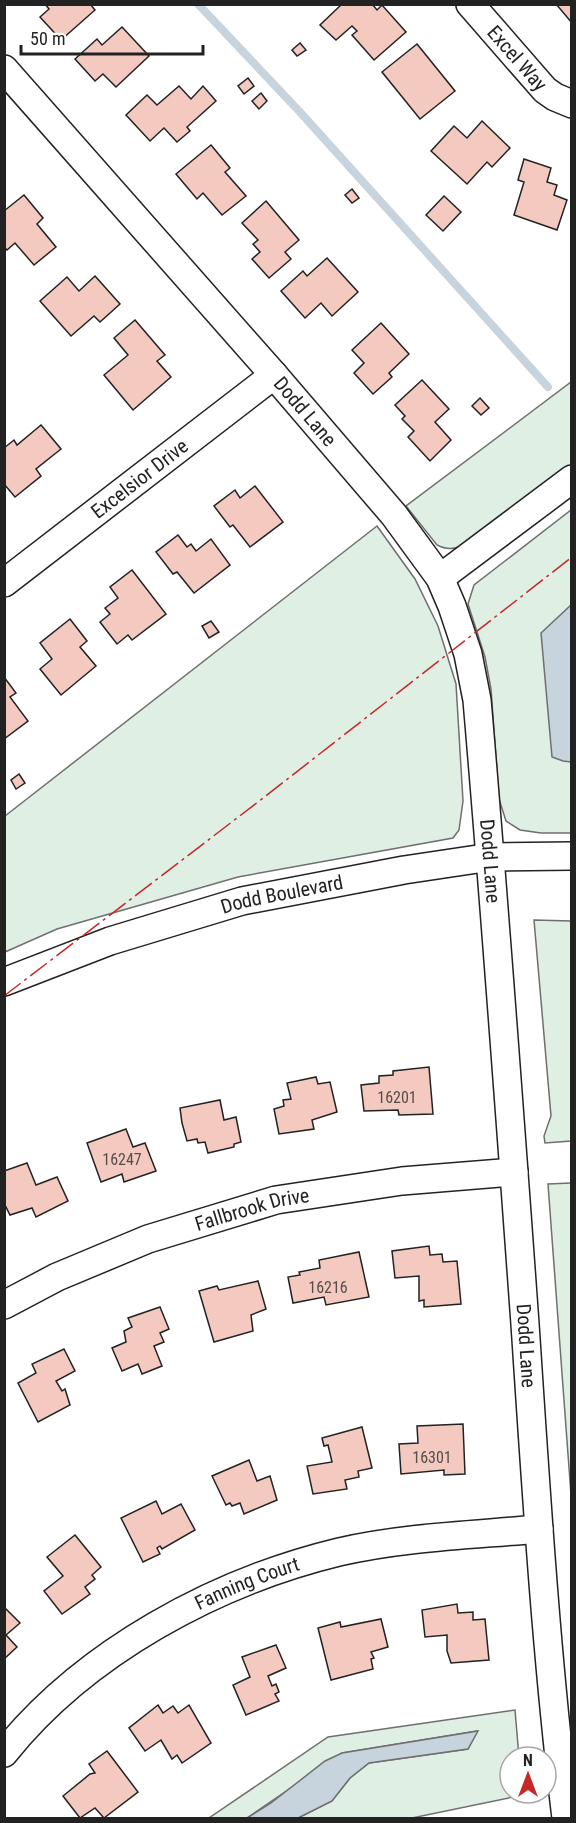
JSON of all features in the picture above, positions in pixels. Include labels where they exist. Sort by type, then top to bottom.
[{"type":"street","name":"Excel Way","points":[[470,4],[545,90],[572,104]]},
{"type":"street","name":"Dodd Lane","points":[[4,69],[274,375],[394,515],[440,578],[468,654],[477,700],[491,857],[539,1529],[555,1732],[566,1818]]},
{"type":"street","name":"Excelsior Drive","points":[[4,583],[274,375]]},
{"type":"street","points":[[440,578],[572,479]]},
{"type":"street","name":"Dodd Boulevard","points":[[4,982],[110,941],[242,901],[404,870],[491,857],[572,856]]},
{"type":"street","name":"Fallbrook Drive","points":[[4,1305],[57,1277],[148,1239],[276,1200],[402,1181],[514,1172]]},
{"type":"street","name":"Fanning Court","points":[[4,1753],[57,1698],[103,1661],[189,1607],[237,1586],[292,1565],[340,1552],[426,1539],[539,1529]]},
{"type":"green space","points":[[571,382],[571,465],[463,546],[444,548],[437,545],[406,506]]},
{"type":"green space","points":[[571,510],[571,833],[541,833],[520,830],[506,821],[499,799],[491,689],[485,657],[468,604],[474,585]]},
{"type":"green space","points":[[377,526],[415,579],[438,626],[456,684],[463,801],[459,830],[453,838],[238,877],[57,929],[5,952],[5,816]]},
{"type":"green space","points":[[534,920],[571,921],[571,1141],[545,1143],[544,1136],[551,1116]]},
{"type":"green space","points":[[572,1183],[571,1495],[548,1184]]},
{"type":"green space","points":[[515,1710],[518,1745],[498,1745],[498,1800],[412,1818],[298,1818],[332,1801],[350,1778],[369,1763],[468,1749],[477,1731],[342,1753],[247,1818],[209,1818],[328,1737]]},
{"type":"shaded area","points":[[571,605],[571,762],[552,757],[541,633]]},
{"type":"shaded area","points":[[478,1731],[468,1749],[369,1763],[350,1778],[332,1801],[298,1818],[247,1818],[271,1803],[325,1761],[342,1753]]},
{"type":"building","points":[[45,4],[90,4],[95,10],[61,40],[40,17],[49,9]]},
{"type":"building","points":[[342,4],[372,4],[377,10],[382,5],[406,32],[374,60],[352,35],[357,31],[352,26],[336,40],[320,25]]},
{"type":"building","points":[[556,4],[572,4],[572,23]]},
{"type":"building","points":[[122,27],[149,56],[116,87],[103,74],[95,81],[75,59],[97,39],[102,45]]},
{"type":"building","points":[[300,43],[306,50],[297,56],[292,50]]},
{"type":"building","points":[[417,44],[455,91],[420,119],[382,72]]},
{"type":"building","points":[[248,78],[254,86],[244,94],[238,86]]},
{"type":"building","points":[[179,86],[191,99],[203,86],[216,101],[187,127],[190,131],[177,142],[164,128],[150,141],[126,115],[147,95],[157,105]]},
{"type":"building","points":[[261,93],[267,101],[259,109],[252,101]]},
{"type":"building","points":[[482,121],[510,148],[492,167],[487,162],[467,184],[431,151],[454,126],[467,138]]},
{"type":"building","points":[[211,145],[230,168],[225,172],[246,196],[222,215],[203,193],[197,199],[176,174]]},
{"type":"building","points":[[524,159],[551,168],[547,182],[557,185],[554,195],[567,200],[557,230],[514,215],[524,182],[518,180]]},
{"type":"building","points":[[352,189],[359,198],[352,203],[345,195]]},
{"type":"building","points":[[24,195],[43,218],[37,224],[56,247],[34,265],[15,243],[7,250],[4,247],[4,211]]},
{"type":"building","points":[[444,196],[461,212],[443,231],[426,215]]},
{"type":"building","points":[[266,201],[299,240],[285,252],[291,259],[269,278],[252,259],[260,252],[253,244],[258,240],[242,223]]},
{"type":"building","points":[[327,258],[358,292],[332,316],[321,303],[305,318],[281,291],[303,271],[307,276]]},
{"type":"building","points":[[95,276],[120,304],[100,322],[94,316],[71,336],[40,301],[67,277],[79,291]]},
{"type":"building","points":[[135,320],[165,355],[157,361],[171,377],[133,410],[104,375],[128,355],[114,338]]},
{"type":"building","points":[[381,323],[409,354],[389,373],[392,377],[373,394],[354,373],[364,363],[352,350]]},
{"type":"building","points":[[422,380],[449,409],[435,422],[451,440],[430,461],[408,437],[414,431],[402,419],[405,416],[395,405]]},
{"type":"building","points":[[480,398],[489,408],[481,415],[472,406]]},
{"type":"building","points":[[41,425],[61,449],[36,469],[41,476],[15,497],[4,484],[4,448],[14,440],[17,445]]},
{"type":"building","points":[[255,486],[283,522],[250,547],[233,525],[230,527],[214,506],[235,490],[240,498]]},
{"type":"building","points":[[178,535],[187,547],[191,544],[196,551],[211,539],[230,565],[194,593],[177,572],[173,574],[156,552]]},
{"type":"building","points":[[132,570],[166,614],[132,640],[128,635],[117,644],[100,622],[110,614],[105,608],[118,598],[110,587]]},
{"type":"building","points":[[70,619],[87,641],[80,647],[96,666],[61,695],[40,669],[52,659],[40,643]]},
{"type":"building","points":[[211,621],[219,632],[209,638],[202,626]]},
{"type":"building","points":[[4,677],[16,693],[10,697],[28,721],[4,739]]},
{"type":"building","points":[[19,774],[25,783],[16,789],[11,780]]},
{"type":"building","points":[[429,1067],[433,1114],[399,1115],[398,1110],[364,1111],[361,1085],[379,1083],[379,1076],[393,1075],[393,1071]]},
{"type":"building","points":[[316,1077],[318,1084],[330,1082],[337,1112],[312,1120],[314,1129],[279,1134],[274,1109],[284,1106],[283,1100],[291,1099],[287,1083]]},
{"type":"building","points":[[220,1100],[224,1120],[236,1117],[241,1142],[234,1144],[234,1147],[208,1153],[205,1142],[198,1143],[197,1139],[187,1141],[180,1108]]},
{"type":"building","points":[[126,1129],[133,1147],[145,1143],[156,1171],[124,1182],[122,1174],[101,1182],[87,1143]]},
{"type":"building","points":[[27,1163],[36,1185],[57,1177],[68,1201],[36,1217],[32,1208],[10,1215],[4,1203],[4,1171]]},
{"type":"building","points":[[429,1246],[430,1255],[442,1254],[443,1262],[457,1261],[461,1304],[424,1307],[424,1300],[419,1301],[419,1276],[395,1278],[392,1251]]},
{"type":"building","points":[[359,1252],[369,1297],[326,1305],[324,1297],[293,1303],[288,1277],[300,1275],[299,1272],[320,1268],[319,1260]]},
{"type":"building","points":[[258,1281],[266,1309],[251,1315],[253,1331],[214,1342],[199,1291],[217,1286],[219,1290]]},
{"type":"building","points":[[160,1307],[169,1329],[160,1333],[164,1342],[154,1346],[162,1366],[142,1374],[138,1364],[122,1371],[112,1348],[126,1342],[124,1331],[132,1327],[128,1318]]},
{"type":"building","points":[[64,1349],[75,1371],[56,1381],[62,1391],[65,1389],[70,1405],[38,1422],[18,1383],[36,1373],[32,1364]]},
{"type":"building","points":[[463,1424],[465,1474],[444,1475],[444,1470],[401,1474],[399,1444],[418,1443],[417,1426]]},
{"type":"building","points":[[362,1427],[372,1468],[358,1471],[359,1477],[345,1480],[347,1489],[313,1494],[307,1466],[332,1462],[328,1445],[324,1446],[322,1438]]},
{"type":"building","points":[[249,1460],[257,1481],[270,1476],[277,1500],[244,1514],[240,1503],[232,1506],[230,1503],[226,1505],[212,1476]]},
{"type":"building","points":[[156,1501],[162,1514],[181,1504],[195,1530],[162,1549],[160,1546],[157,1548],[160,1554],[143,1562],[121,1518]]},
{"type":"building","points":[[75,1535],[101,1567],[92,1575],[95,1579],[85,1587],[90,1594],[62,1614],[44,1591],[63,1576],[47,1557]]},
{"type":"building","points":[[457,1604],[458,1613],[473,1612],[473,1620],[485,1619],[489,1660],[451,1663],[447,1651],[447,1635],[425,1637],[422,1610]]},
{"type":"building","points":[[4,1607],[20,1623],[6,1635],[17,1647],[4,1659]]},
{"type":"building","points":[[381,1619],[388,1647],[371,1652],[374,1658],[371,1659],[373,1669],[331,1680],[318,1628],[340,1622],[341,1627]]},
{"type":"building","points":[[276,1645],[286,1668],[268,1676],[272,1686],[276,1684],[279,1692],[275,1694],[279,1701],[246,1715],[233,1685],[250,1677],[242,1657]]},
{"type":"building","points":[[158,1705],[163,1713],[173,1706],[178,1713],[189,1705],[211,1743],[182,1763],[177,1755],[172,1759],[161,1740],[145,1751],[129,1728]]},
{"type":"building","points":[[107,1751],[138,1792],[104,1818],[95,1808],[80,1818],[63,1796],[90,1774],[95,1773],[89,1764]]},
{"type":"waterway","points":[[198,4],[299,111],[548,387]]},
{"type":"power","points":[[4,996],[258,802],[572,557]]}]
